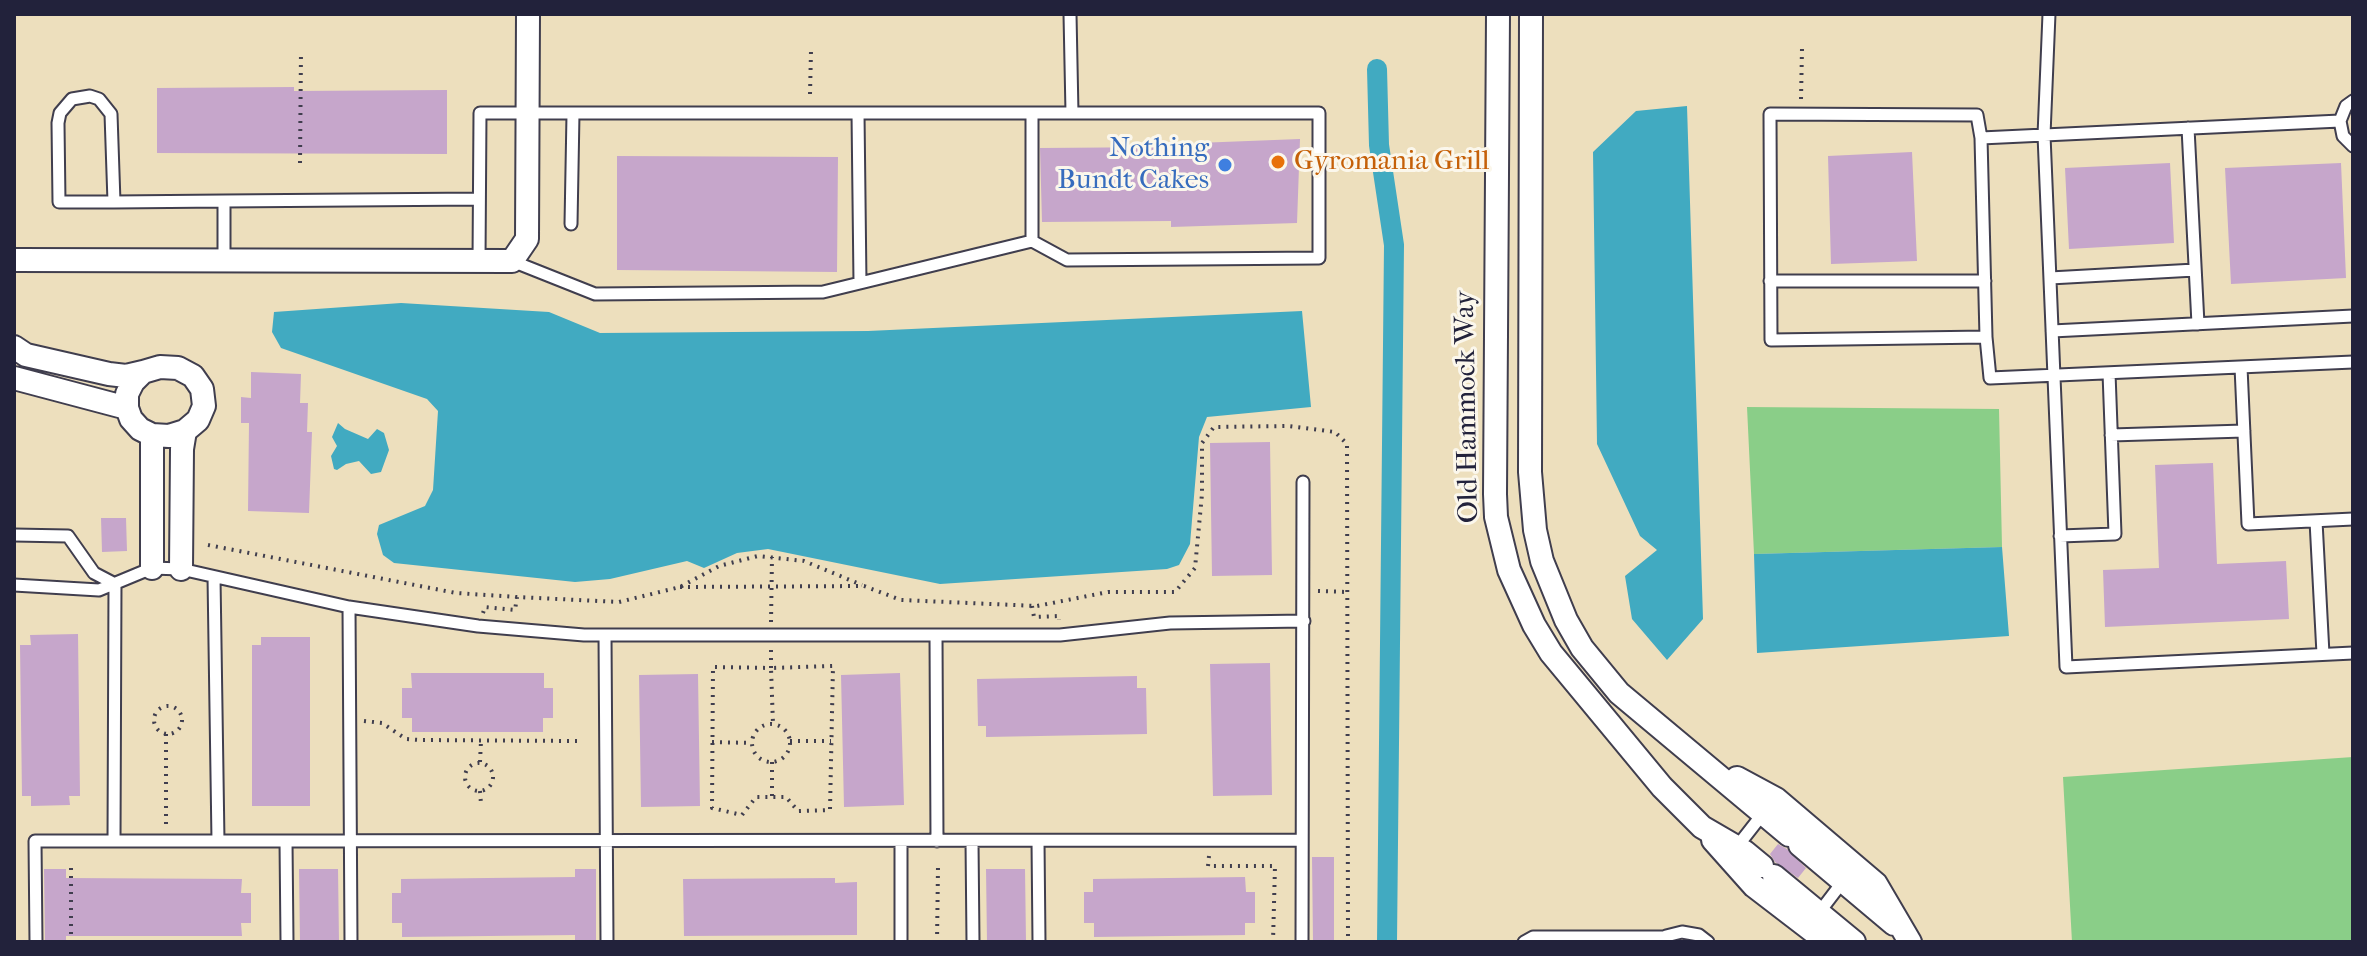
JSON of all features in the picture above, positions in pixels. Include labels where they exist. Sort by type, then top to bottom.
[{"type":"street","points":[[14,260],[512,261],[527,239],[528,14]]},
{"type":"street","name":"Old Hammock Way","points":[[1498,14],[1495,494],[1502,545],[1518,593],[1551,653],[1662,787],[1732,852],[1768,871],[1814,920],[1827,942]]},
{"type":"street","points":[[1531,14],[1530,472],[1535,530],[1554,595],[1582,648],[1636,709],[1685,748],[1770,806],[1850,874]]},
{"type":"street","points":[[14,347],[26,355],[109,374],[126,376],[160,367],[178,368],[193,376],[202,389],[204,406],[198,420],[185,431],[169,436],[152,435],[140,429],[131,419],[127,394],[143,372]]},
{"type":"street","points":[[14,378],[127,408]]},
{"type":"street","points":[[181,569],[182,449],[185,431]]},
{"type":"street","points":[[152,435],[152,568]]},
{"type":"street","points":[[1770,806],[1795,840],[1850,874],[1876,884],[1908,938]]},
{"type":"street","name":"Old Hammock Way","points":[[1732,852],[1754,886],[1854,942]]},
{"type":"lane","points":[[1070,14],[1072,113]]},
{"type":"lane","points":[[2049,14],[2044,135],[2066,667],[2353,653],[2353,666]]},
{"type":"lane","points":[[114,202],[111,114],[99,99],[90,96],[72,99],[60,113],[58,123],[59,202],[114,202],[479,199]]},
{"type":"lane","points":[[2353,101],[2346,106],[2340,121],[2343,136],[2353,146]]},
{"type":"lane","points":[[479,261],[480,113],[1319,113],[1319,258],[1067,260],[1032,241],[823,292],[595,294],[512,261]]},
{"type":"lane","points":[[858,113],[860,283]]},
{"type":"lane","points":[[1032,113],[1032,241]]},
{"type":"lane","points":[[571,224],[573,114]]},
{"type":"lane","points":[[1986,337],[1771,340],[1770,114],[1977,115],[1981,138],[1986,337],[1990,378],[2353,362]]},
{"type":"lane","points":[[1981,138],[2340,121]]},
{"type":"lane","points":[[2188,128],[2198,324]]},
{"type":"lane","points":[[224,201],[224,260]]},
{"type":"lane","points":[[2050,278],[2195,270]]},
{"type":"lane","points":[[1770,281],[1985,281]]},
{"type":"lane","points":[[2052,331],[2353,316]]},
{"type":"lane","points":[[2241,367],[2248,524],[2353,519]]},
{"type":"lane","points":[[2060,536],[2115,534],[2109,373]]},
{"type":"lane","points":[[2111,435],[2244,431]]},
{"type":"lane","points":[[1302,942],[1303,482]]},
{"type":"lane","points":[[2316,521],[2323,654]]},
{"type":"lane","points":[[14,535],[68,536],[94,573],[115,584]]},
{"type":"lane","points":[[14,585],[99,590],[152,568],[181,569],[349,607],[482,627],[605,635],[1060,635],[1170,623],[1304,621]]},
{"type":"lane","points":[[214,577],[218,841]]},
{"type":"lane","points":[[114,841],[115,584]]},
{"type":"lane","points":[[349,607],[351,942]]},
{"type":"lane","points":[[605,635],[607,942]]},
{"type":"lane","points":[[936,635],[937,841]]},
{"type":"lane","points":[[1732,852],[1770,806]]},
{"type":"lane","points":[[36,942],[35,841],[1302,840]]},
{"type":"lane","points":[[286,841],[287,942]]},
{"type":"lane","points":[[901,841],[901,942]]},
{"type":"lane","points":[[972,841],[973,942]]},
{"type":"lane","points":[[1038,841],[1039,942]]},
{"type":"lane","points":[[1814,920],[1850,874]]},
{"type":"lane","points":[[1524,942],[1533,937],[1662,940],[1682,932],[1699,935],[1708,942]]},
{"type":"path","points":[[1801,100],[1802,49]]},
{"type":"path","points":[[300,163],[301,51]]},
{"type":"path","points":[[810,94],[811,51]]},
{"type":"path","points":[[680,587],[719,566],[758,556],[804,561],[901,600],[1032,606],[1108,592],[1175,592],[1195,568],[1202,494],[1202,443],[1214,427],[1288,426],[1335,432],[1347,444],[1348,942]]},
{"type":"path","points":[[208,545],[456,593],[517,597],[619,602],[680,587],[864,586]]},
{"type":"path","points":[[771,622],[772,557]]},
{"type":"path","points":[[1317,591],[1347,592]]},
{"type":"path","points":[[482,614],[485,607],[515,610],[517,597]]},
{"type":"path","points":[[1032,606],[1034,617],[1059,616],[1059,620]]},
{"type":"path","points":[[771,650],[773,724]]},
{"type":"path","points":[[833,666],[831,741],[830,810],[798,811],[786,797],[756,797],[742,815],[712,808],[713,667],[833,666]]},
{"type":"path","points":[[171,706],[179,711],[182,720],[179,729],[166,734],[155,726],[154,717],[158,709],[171,706]]},
{"type":"path","points":[[361,720],[382,723],[406,739],[577,741]]},
{"type":"path","points":[[773,724],[785,729],[790,741],[788,753],[772,762],[766,762],[756,755],[752,743],[761,726],[773,724]]},
{"type":"path","points":[[166,734],[166,841]]},
{"type":"path","points":[[480,762],[481,741]]},
{"type":"path","points":[[790,741],[831,741]]},
{"type":"path","points":[[712,742],[752,743]]},
{"type":"path","points":[[480,762],[488,766],[493,775],[488,787],[480,791],[468,786],[464,778],[470,765],[480,762]]},
{"type":"path","points":[[772,762],[772,797]]},
{"type":"path","points":[[480,791],[481,804]]},
{"type":"path","points":[[1209,856],[1208,866],[1275,866],[1273,942]]},
{"type":"path","points":[[71,866],[71,942]]},
{"type":"path","points":[[937,942],[938,867]]},
{"type":"green space","points":[[1747,407],[1999,409],[2002,547],[1754,554]]},
{"type":"green space","points":[[2353,757],[2353,942],[2072,942],[2063,777]]},
{"type":"water","points":[[1687,106],[1703,619],[1667,660],[1632,619],[1625,576],[1657,550],[1640,536],[1597,444],[1593,152],[1636,111]]},
{"type":"water","points":[[401,303],[549,312],[600,333],[868,331],[1302,311],[1311,407],[1207,417],[1199,437],[1190,544],[1179,565],[1167,569],[940,584],[768,549],[737,553],[704,568],[687,561],[610,579],[575,582],[394,563],[383,555],[377,534],[379,525],[425,506],[433,490],[438,411],[427,399],[281,348],[272,332],[274,312]]},
{"type":"water","points":[[338,423],[368,439],[377,429],[384,433],[389,450],[381,472],[371,474],[359,461],[334,469],[331,456],[337,446],[332,437]]},
{"type":"water","points":[[2002,547],[2009,636],[1757,653],[1754,554]]},
{"type":"building","points":[[294,87],[294,91],[447,90],[447,154],[157,153],[157,88]]},
{"type":"building","points":[[1300,139],[1297,223],[1171,227],[1171,221],[1042,222],[1040,148],[1171,147],[1171,144]]},
{"type":"building","points":[[1912,152],[1917,261],[1831,264],[1828,156]]},
{"type":"building","points":[[617,156],[838,157],[837,272],[617,270]]},
{"type":"building","points":[[2170,163],[2174,243],[2069,249],[2065,168]]},
{"type":"building","points":[[2341,163],[2346,278],[2231,284],[2225,168]]},
{"type":"building","points":[[251,372],[301,374],[300,403],[308,403],[307,432],[312,432],[309,513],[248,511],[249,423],[241,423],[241,397],[251,398]]},
{"type":"building","points":[[1270,442],[1272,575],[1212,576],[1210,443]]},
{"type":"building","points":[[2213,463],[2217,564],[2286,561],[2289,619],[2105,627],[2103,570],[2159,568],[2155,465]]},
{"type":"building","points":[[101,518],[126,518],[127,551],[102,552]]},
{"type":"building","points":[[78,634],[80,796],[69,796],[70,805],[31,806],[31,796],[22,796],[20,645],[31,645],[30,635]]},
{"type":"building","points":[[261,637],[310,637],[310,806],[252,806],[252,645],[261,645]]},
{"type":"building","points":[[1270,663],[1272,795],[1213,796],[1210,664]]},
{"type":"building","points":[[411,673],[544,673],[544,688],[553,688],[553,718],[543,718],[543,732],[412,732],[412,718],[402,718],[402,688],[412,688]]},
{"type":"building","points":[[900,673],[904,805],[844,807],[841,675]]},
{"type":"building","points":[[698,674],[700,806],[641,807],[639,675]]},
{"type":"building","points":[[1137,676],[1137,688],[1146,688],[1147,734],[986,737],[986,726],[978,726],[977,679]]},
{"type":"building","points":[[1778,844],[1806,868],[1798,878],[1775,862],[1770,854]]},
{"type":"building","points":[[1312,857],[1334,857],[1334,942],[1313,942]]},
{"type":"building","points":[[44,869],[66,869],[66,878],[242,879],[241,893],[251,893],[251,923],[241,923],[242,936],[66,936],[66,942],[45,942]]},
{"type":"building","points":[[299,869],[338,869],[339,942],[300,942]]},
{"type":"building","points":[[575,869],[596,869],[596,942],[575,942],[575,935],[402,937],[402,923],[392,923],[392,893],[401,893],[401,879],[575,877]]},
{"type":"building","points":[[986,869],[1025,869],[1026,942],[987,942]]},
{"type":"building","points":[[1245,877],[1246,892],[1255,892],[1255,923],[1245,923],[1245,935],[1094,937],[1094,923],[1084,923],[1084,892],[1093,892],[1093,879]]},
{"type":"building","points":[[835,878],[835,883],[857,882],[857,935],[684,936],[683,879]]},
{"type":"waterway","points":[[1377,69],[1379,145],[1394,245],[1387,942]]},
{"type":"place","name":"Gyromania Grill","points":[[1278,162]]},
{"type":"place","name":"Nothing Bundt Cakes","points":[[1225,165]]}]
